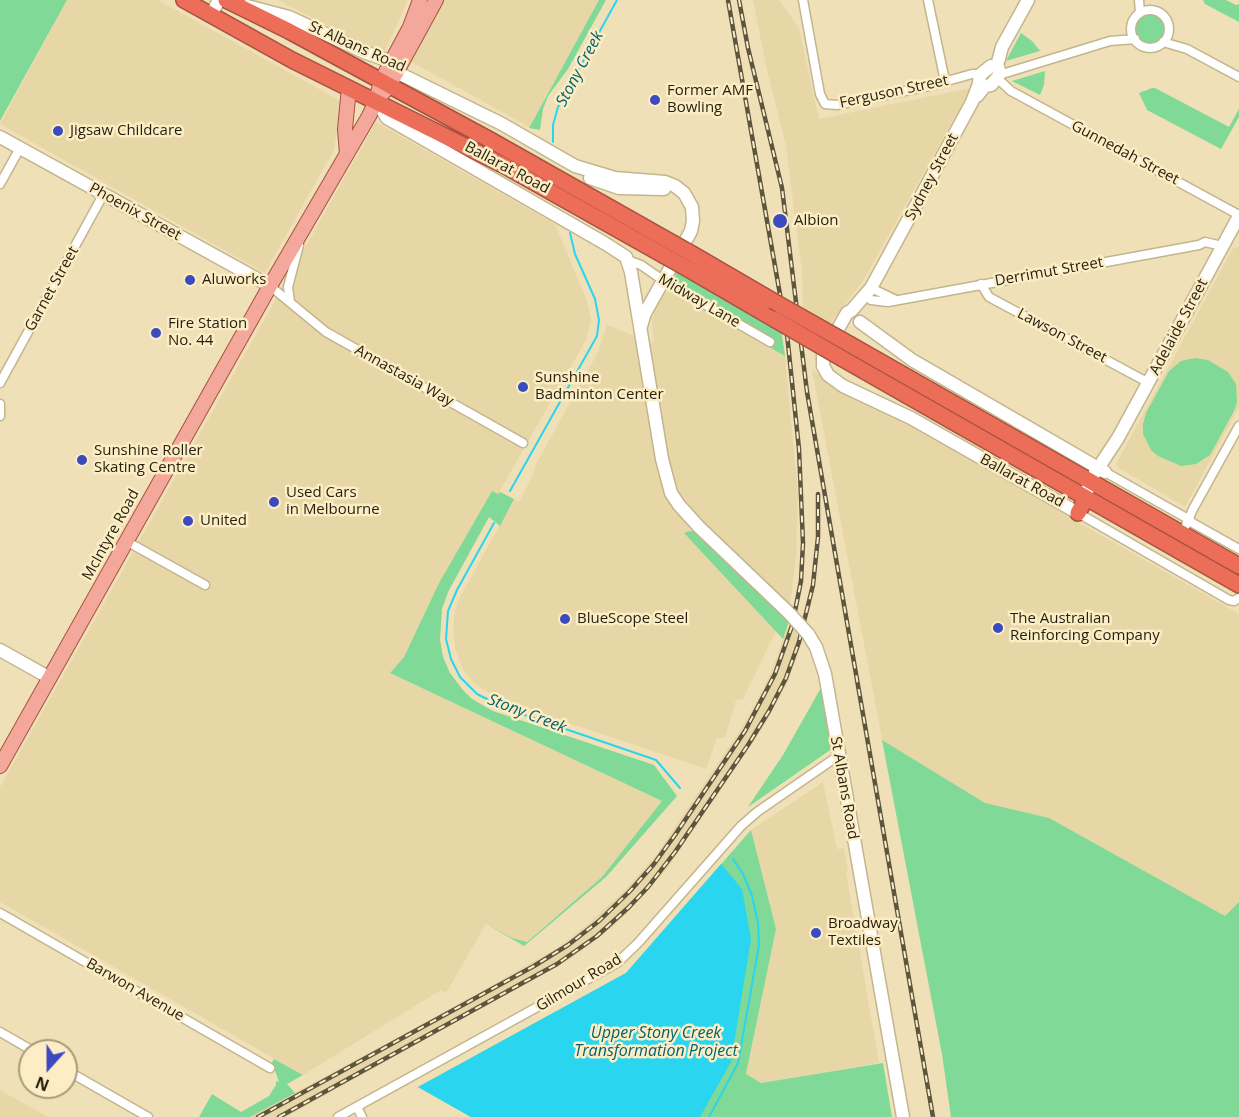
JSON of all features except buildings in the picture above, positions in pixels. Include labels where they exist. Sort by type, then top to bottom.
[{"type":"highway","name":"Ballarat Road","points":[[184,0],[204,8],[292,60],[667,248]]},
{"type":"highway","name":"Ballarat Road","points":[[226,1],[391,72],[465,126],[691,262],[774,319],[847,352],[1091,489],[1239,585]]},
{"type":"highway","name":"Ballarat Road","points":[[691,262],[773,301],[847,352]]},
{"type":"highway","name":"Ballarat Road","points":[[1091,489],[1187,525],[1239,566]]},
{"type":"highway","points":[[1078,513],[1091,489]]},
{"type":"main road","points":[[391,72],[420,0]]},
{"type":"main road","points":[[391,72],[436,0]]},
{"type":"main road","name":"Sydney Street","points":[[855,317],[873,293],[891,251],[972,102],[990,77],[1002,47],[1028,0]]},
{"type":"main road","points":[[204,8],[226,1]]},
{"type":"main road","name":"St Albans Road","points":[[226,1],[289,17],[364,52],[391,72],[473,110],[575,166],[607,179],[672,184],[688,197],[693,224],[689,236],[645,314],[641,327]]},
{"type":"main road","name":"McIntyre Road","points":[[0,766],[304,226],[347,154],[391,72]]},
{"type":"main road","points":[[347,154],[345,129],[349,88]]},
{"type":"main road","points":[[376,101],[387,118],[618,250],[627,260]]},
{"type":"main road","points":[[465,126],[473,110]]},
{"type":"main road","name":"Phoenix Street","points":[[0,138],[270,286]]},
{"type":"main road","name":"Adelaide Street","points":[[1091,489],[1221,248],[1236,226]]},
{"type":"main road","name":"St Albans Road","points":[[627,260],[653,381],[671,493],[684,511],[808,634],[816,647],[825,674],[903,1117]]},
{"type":"main road","name":"St Albans Road","points":[[652,302],[647,324],[653,381]]},
{"type":"main road","name":"Ballarat Road","points":[[1078,513],[911,418],[834,380],[825,370],[822,360],[823,350],[828,340],[855,317],[869,330],[912,360],[1101,469]]},
{"type":"main road","points":[[0,650],[50,678]]},
{"type":"street","name":"Ferguson Street","points":[[803,0],[820,94],[825,104],[833,106],[945,81],[990,77],[1110,41]]},
{"type":"street","points":[[928,0],[945,81]]},
{"type":"street","points":[[1141,0],[1143,12]]},
{"type":"street","points":[[1155,10],[1164,16],[1168,23],[1168,34],[1157,46],[1146,47],[1135,39],[1132,28],[1133,21],[1143,12],[1155,10]]},
{"type":"street","points":[[1110,41],[1132,28]]},
{"type":"street","points":[[1168,34],[1187,49],[1239,76]]},
{"type":"street","points":[[1110,41],[1135,39]]},
{"type":"street","points":[[1163,42],[1187,49]]},
{"type":"street","name":"Gunnedah Street","points":[[990,77],[1011,92],[1236,226]]},
{"type":"street","points":[[0,184],[20,148]]},
{"type":"street","name":"Garnet Street","points":[[0,383],[103,195]]},
{"type":"street","points":[[291,303],[288,287],[304,226]]},
{"type":"street","name":"Derrimut Street","points":[[873,293],[898,299],[1200,245],[1206,242],[1221,248]]},
{"type":"street","name":"Midway Lane","points":[[627,260],[641,265],[664,281],[770,342]]},
{"type":"street","name":"Lawson Street","points":[[981,284],[989,297],[1149,383]]},
{"type":"street","name":"Annastasia Way","points":[[270,286],[326,332],[523,443]]},
{"type":"street","points":[[0,404],[0,416]]},
{"type":"street","points":[[1187,525],[1239,426]]},
{"type":"street","name":"Ballarat Road","points":[[1101,469],[1187,525],[1239,549]]},
{"type":"street","name":"Ballarat Road","points":[[1078,513],[1229,600],[1234,601],[1239,598]]},
{"type":"street","points":[[126,541],[205,585]]},
{"type":"street","name":"Gilmour Road","points":[[338,1117],[617,963],[638,943],[744,823],[838,756]]},
{"type":"street","name":"Barwon Avenue","points":[[0,913],[270,1068]]},
{"type":"street","points":[[0,1032],[18,1042]]},
{"type":"street","points":[[78,1077],[148,1117]]},
{"type":"street","points":[[357,1107],[362,1117]]},
{"type":"shaded area","points":[[67,0],[158,0],[339,100],[341,104],[334,150],[265,273],[0,124]]},
{"type":"shaded area","points":[[278,0],[408,0],[385,51],[367,46]]},
{"type":"shaded area","points":[[444,0],[599,0],[529,127],[410,61]]},
{"type":"shaded area","points":[[753,0],[779,0],[799,28],[819,119],[971,88],[863,281],[827,328],[803,310],[802,272],[786,146],[766,66]]},
{"type":"shaded area","points":[[376,122],[555,224],[587,301],[591,319],[586,340],[498,494],[492,491],[439,583],[404,657],[390,673],[662,801],[602,877],[526,942],[512,938],[486,924],[446,993],[441,990],[303,1075],[0,902],[0,787]]},
{"type":"shaded area","points":[[1239,247],[1239,407],[1185,507],[1117,467],[1116,464],[1233,248]]},
{"type":"shaded area","points":[[670,290],[785,356],[798,495],[796,559],[790,602],[743,699],[736,700],[725,738],[717,738],[706,769],[496,697],[473,682],[463,670],[455,648],[453,629],[455,610],[460,597],[514,499],[519,502],[536,464],[597,354],[607,325],[654,343],[652,322],[655,308],[665,293]]},
{"type":"shaded area","points":[[812,370],[1239,614],[1239,1117],[942,1055]]},
{"type":"shaded area","points":[[789,620],[803,639],[788,682],[764,726],[668,868],[610,929],[558,966],[286,1117],[250,1117],[559,947],[625,890],[656,855],[741,729],[776,660]]},
{"type":"shaded area","points":[[823,782],[837,849],[844,848],[848,871],[846,872],[879,1063],[761,1083],[746,1075],[776,929],[751,830]]},
{"type":"shaded area","points":[[0,1090],[48,1117],[0,1117]]},
{"type":"green space","points":[[0,0],[67,0],[0,121]]},
{"type":"green space","points":[[599,0],[606,0],[568,69],[548,96],[543,109],[540,130],[529,128]]},
{"type":"green space","points":[[1203,0],[1226,0],[1236,5],[1239,4],[1239,22],[1205,4]]},
{"type":"green space","points":[[1149,14],[1160,18],[1164,29],[1160,40],[1149,44],[1138,40],[1134,29],[1138,18]]},
{"type":"green space","points":[[1021,33],[1040,51],[1006,61]]},
{"type":"green space","points":[[1045,71],[1044,85],[1040,95],[1012,81]]},
{"type":"green space","points":[[1152,88],[1229,127],[1239,109],[1239,117],[1221,149],[1147,110],[1139,93]]},
{"type":"green space","points":[[677,270],[781,329],[785,356],[769,347],[771,343],[677,284],[675,276]]},
{"type":"green space","points":[[1195,358],[1208,360],[1228,372],[1236,384],[1237,401],[1210,455],[1196,464],[1181,466],[1158,456],[1151,450],[1143,434],[1143,424],[1146,413],[1169,371],[1181,361]]},
{"type":"green space","points":[[492,491],[514,499],[500,526],[489,517],[448,592],[442,609],[440,640],[443,657],[450,673],[472,699],[493,711],[654,765],[677,796],[606,877],[524,946],[486,924],[512,938],[527,942],[602,877],[662,801],[390,673],[404,657],[439,583]]},
{"type":"green space","points":[[696,532],[789,620],[783,639],[684,533]]},
{"type":"green space","points":[[822,686],[833,748],[748,807],[783,755]]},
{"type":"green space","points":[[882,740],[985,803],[1049,818],[1225,916],[1239,902],[1239,1117],[951,1117],[942,1054]]},
{"type":"green space","name":"Upper Stony Creek Transformation Project","points":[[751,830],[776,929],[746,1074],[761,1083],[883,1063],[892,1117],[471,1117],[418,1087],[626,973]]},
{"type":"green space","points":[[274,1059],[303,1075],[287,1084],[295,1093],[250,1117],[199,1117],[212,1094],[241,1112],[269,1096],[276,1081],[279,1082],[272,1062]]},
{"type":"water","name":"Upper Stony Creek Transformation Project","points":[[721,864],[742,889],[751,939],[731,1062],[700,1117],[471,1117],[418,1087],[626,973]]},
{"type":"waterway","name":"Stony Creek","points":[[553,142],[553,125],[558,107],[617,0]]},
{"type":"waterway","name":"Stony Creek","points":[[510,491],[597,336],[599,320],[595,299],[575,254],[570,233]]},
{"type":"waterway","name":"Stony Creek","points":[[494,523],[448,611],[446,639],[451,659],[460,677],[477,694],[507,709],[656,760],[680,788]]},
{"type":"waterway","name":"Stony Creek","points":[[709,1117],[738,1063],[759,945],[758,923],[752,896],[743,874],[733,859]]},
{"type":"railway","points":[[258,1117],[534,966],[568,945],[599,921],[654,864],[675,835],[745,731],[775,674],[792,626],[801,581],[803,543],[799,449],[787,334],[728,0]]},
{"type":"railway","points":[[739,0],[748,48],[782,188],[807,392],[933,1117]]},
{"type":"railway","points":[[279,1117],[557,964],[597,936],[648,887],[675,852],[748,745],[786,678],[799,642],[813,585],[818,537],[818,494]]},
{"type":"place","name":"Former AMF Bowling","points":[[655,100]]},
{"type":"place","name":"Jigsaw Childcare","points":[[58,131]]},
{"type":"place","name":"Albion","points":[[780,221]]},
{"type":"place","name":"Aluworks","points":[[190,280]]},
{"type":"place","name":"Fire Station No. 44","points":[[156,333]]},
{"type":"place","name":"Sunshine Badminton Center","points":[[523,387]]},
{"type":"place","name":"Sunshine Roller Skating Centre","points":[[82,460]]},
{"type":"place","name":"Used Cars in Melbourne","points":[[274,502]]},
{"type":"place","name":"United","points":[[188,521]]},
{"type":"place","name":"BlueScope Steel","points":[[565,619]]},
{"type":"place","name":"The Australian Reinforcing Company","points":[[998,628]]},
{"type":"place","name":"Broadway Textiles","points":[[816,933]]}]
